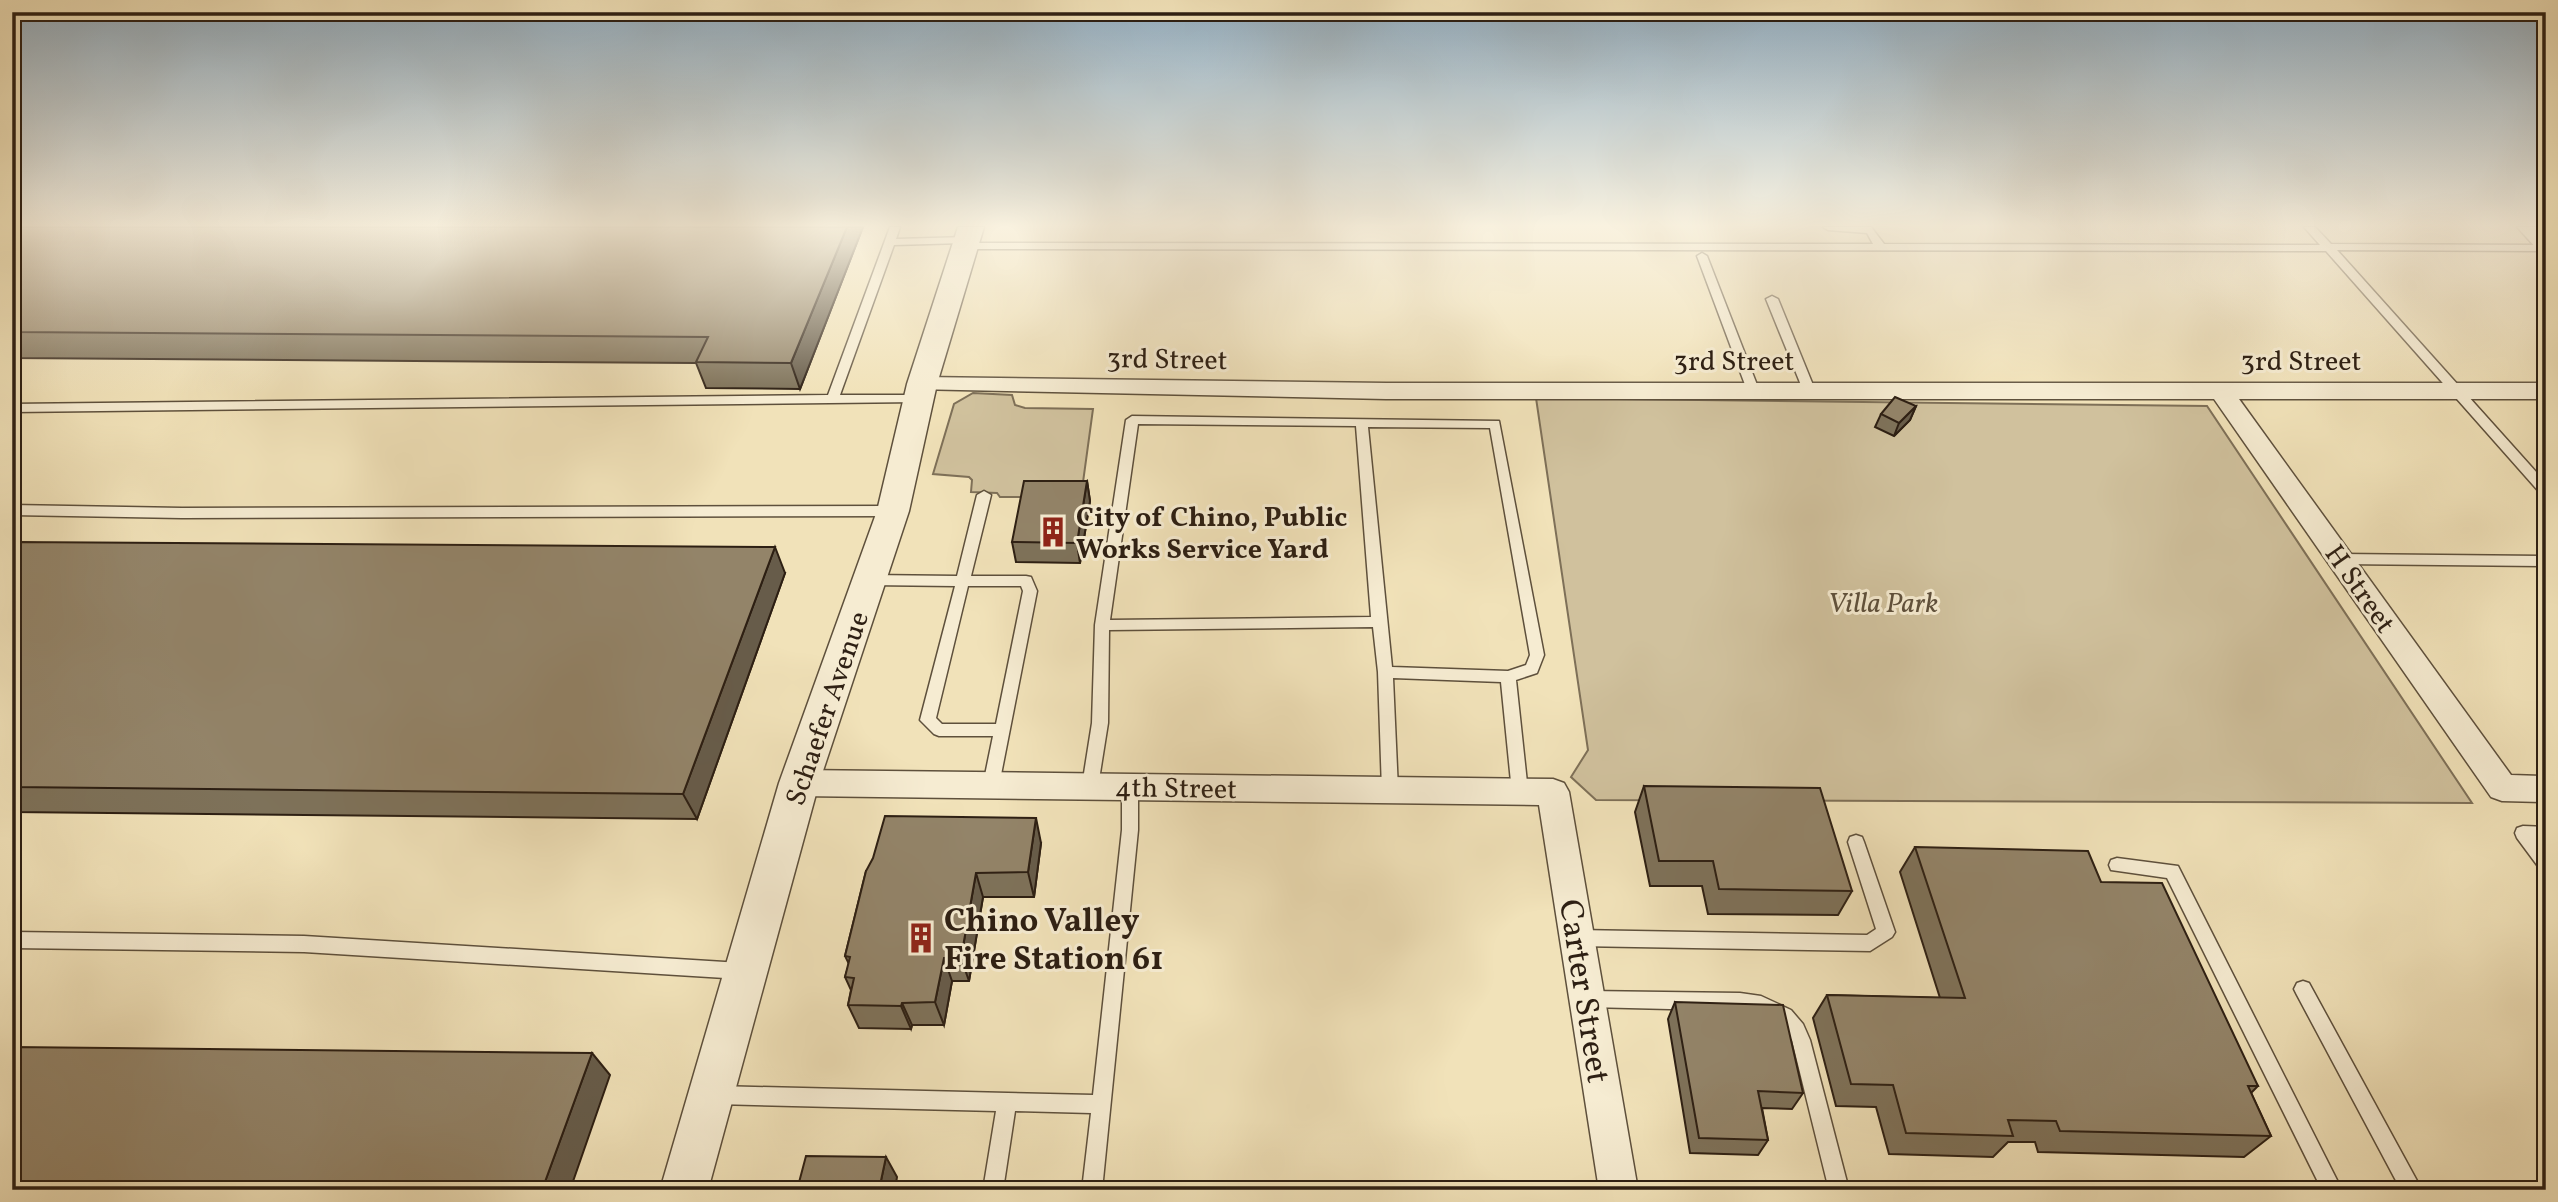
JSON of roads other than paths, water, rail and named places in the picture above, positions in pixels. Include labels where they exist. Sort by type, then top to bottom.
[{"type":"street","name":"Schaefer Avenue","points":[[684,1190],[799,783],[893,511],[920,391],[954,283]]},
{"type":"street","name":"H Street","points":[[2220,389],[2502,788],[2546,789]]},
{"type":"street","name":"3rd Street","points":[[920,391],[2546,391]]},
{"type":"street","name":"4th Street","points":[[799,783],[1537,792]]},
{"type":"street","name":"Carter Street","points":[[1537,792],[1577,938],[1619,1190]]},
{"type":"lane","points":[[833,398],[875,283]]},
{"type":"lane","points":[[1713,283],[1753,390]]},
{"type":"lane","points":[[2359,283],[2546,491]]},
{"type":"lane","points":[[1772,299],[1809,390]]},
{"type":"lane","points":[[12,408],[833,398],[920,391]]},
{"type":"lane","points":[[1090,786],[1100,723],[1102,625],[1132,420],[1495,424],[1537,655],[1532,669],[1508,677],[1385,672]]},
{"type":"lane","points":[[1362,423],[1385,672],[1390,790]]},
{"type":"lane","points":[[984,495],[928,720],[939,730],[1002,730]]},
{"type":"lane","points":[[12,510],[182,513],[893,511]]},
{"type":"lane","points":[[2340,559],[2546,561]]},
{"type":"lane","points":[[869,580],[1026,581],[1030,591],[990,785]]},
{"type":"lane","points":[[1102,625],[1379,622]]},
{"type":"lane","points":[[1508,677],[1537,792]]},
{"type":"lane","points":[[1092,1190],[1130,830],[1130,787]]},
{"type":"lane","points":[[2546,834],[2523,833],[2546,864]]},
{"type":"lane","points":[[1577,938],[1870,943],[1886,932],[1856,842]]},
{"type":"lane","points":[[2116,865],[2172,871],[2332,1190]]},
{"type":"lane","points":[[12,940],[304,944],[747,972]]},
{"type":"lane","points":[[2303,989],[2412,1190]]},
{"type":"lane","points":[[1588,999],[1740,1001],[1758,1003],[1784,1013],[1795,1025],[1801,1040],[1839,1190]]},
{"type":"lane","points":[[712,1095],[1099,1104]]},
{"type":"lane","points":[[993,1190],[1007,1103]]},
{"type":"place","name":"City of Chino, Public Works Service Yard","points":[[1053,532]]},
{"type":"place","name":"Chino Valley Fire Station 61","points":[[921,938]]},
{"type":"park label","name":"Villa Park","points":[[1883,602]]}]
